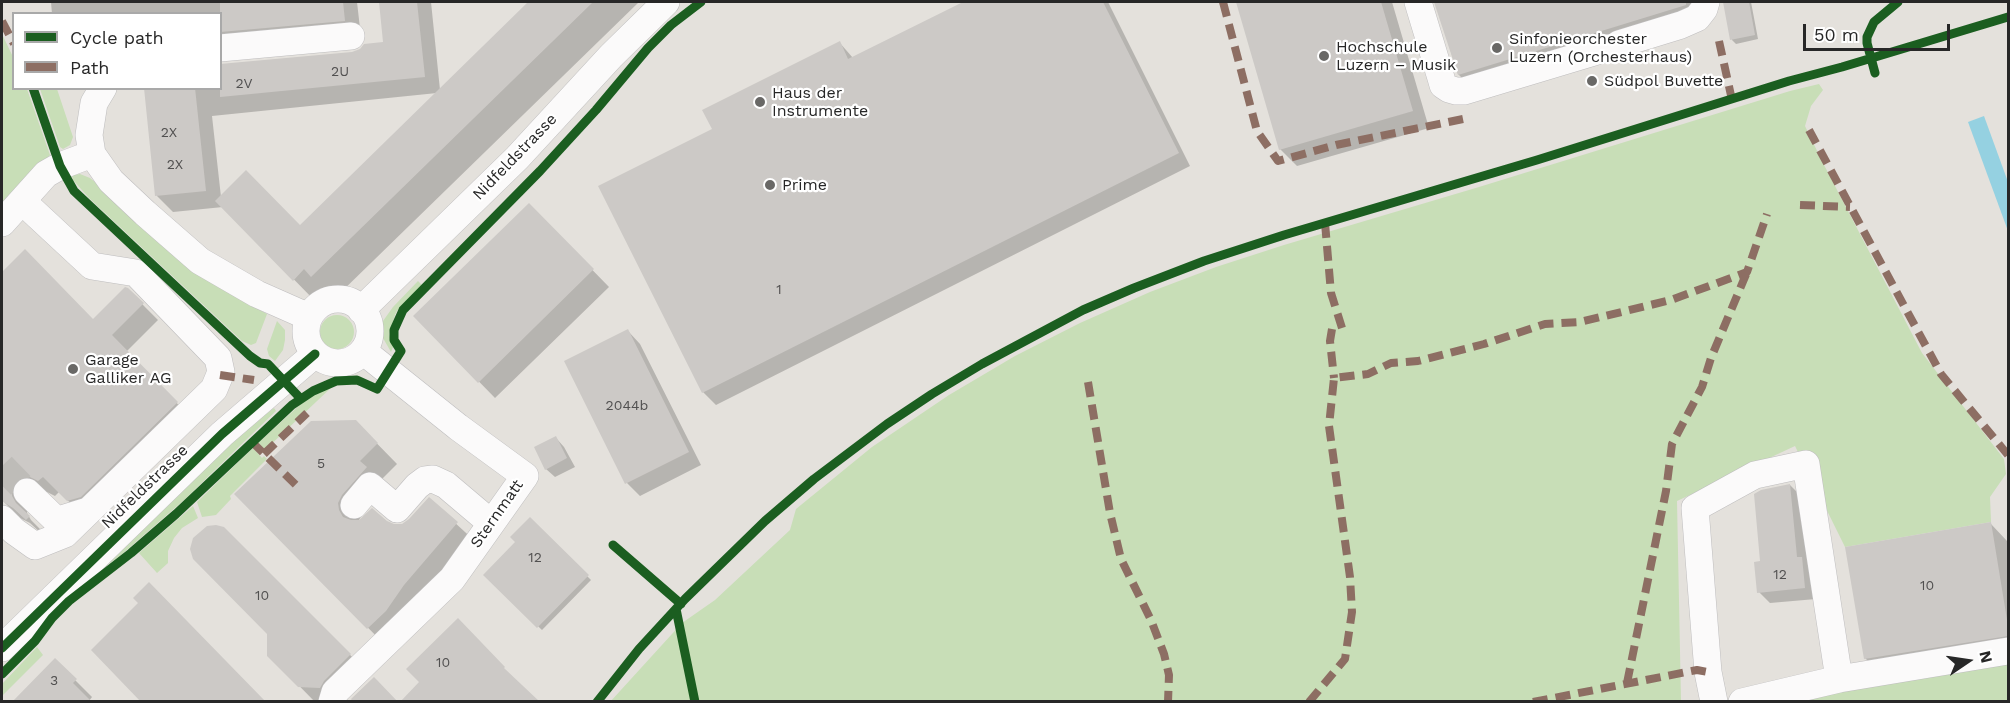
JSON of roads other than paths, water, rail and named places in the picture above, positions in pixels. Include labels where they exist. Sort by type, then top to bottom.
[{"type":"street","name":"Nidfeldstrasse","points":[[361,310],[517,158],[611,56],[666,2]]},
{"type":"street","points":[[1418,2],[1440,78],[1443,85],[1456,92],[1681,25],[1697,18],[1706,2]]},
{"type":"street","points":[[222,48],[351,36]]},
{"type":"street","points":[[102,90],[94,103],[89,135],[92,154],[111,181],[200,261],[257,294],[309,316]]},
{"type":"street","points":[[2,223],[46,174],[92,154]]},
{"type":"street","points":[[2,519],[35,546],[65,534],[214,389],[221,372],[218,358],[136,273],[92,266],[22,201]]},
{"type":"street","points":[[329,300],[347,300],[361,310],[369,326],[370,334],[363,351],[357,357],[340,364],[322,360],[315,354],[306,336],[306,326],[314,309],[329,300]]},
{"type":"street","name":"Sternmatt","points":[[332,702],[335,692],[452,579],[525,476],[458,428],[363,351]]},
{"type":"street","name":"Nidfeldstrasse","points":[[2,648],[213,442],[315,354]]},
{"type":"street","points":[[1714,702],[1708,672],[1695,508],[1755,476],[1806,464],[1839,679]]},
{"type":"street","points":[[354,505],[370,486],[397,509],[417,486],[425,480],[433,479],[446,485],[491,523]]},
{"type":"street","points":[[27,492],[54,518],[62,519],[89,510]]},
{"type":"street","points":[[1742,702],[1839,679],[2008,651]]},
{"type":"water","points":[[1984,116],[2008,182],[2008,231],[1968,122]]},
{"type":"tunnel","points":[[2,466],[27,492]]},
{"type":"place","name":"Sinfonieorchester Luzern (Orchesterhaus)","points":[[1497,48]]},
{"type":"place","name":"Hochschule Luzern – Musik","points":[[1324,56]]},
{"type":"place","name":"Südpol Buvette","points":[[1592,81]]},
{"type":"place","name":"Haus der Instrumente","points":[[760,102]]},
{"type":"place","name":"Prime","points":[[770,185]]},
{"type":"place","name":"Garage Galliker AG","points":[[73,369]]}]
